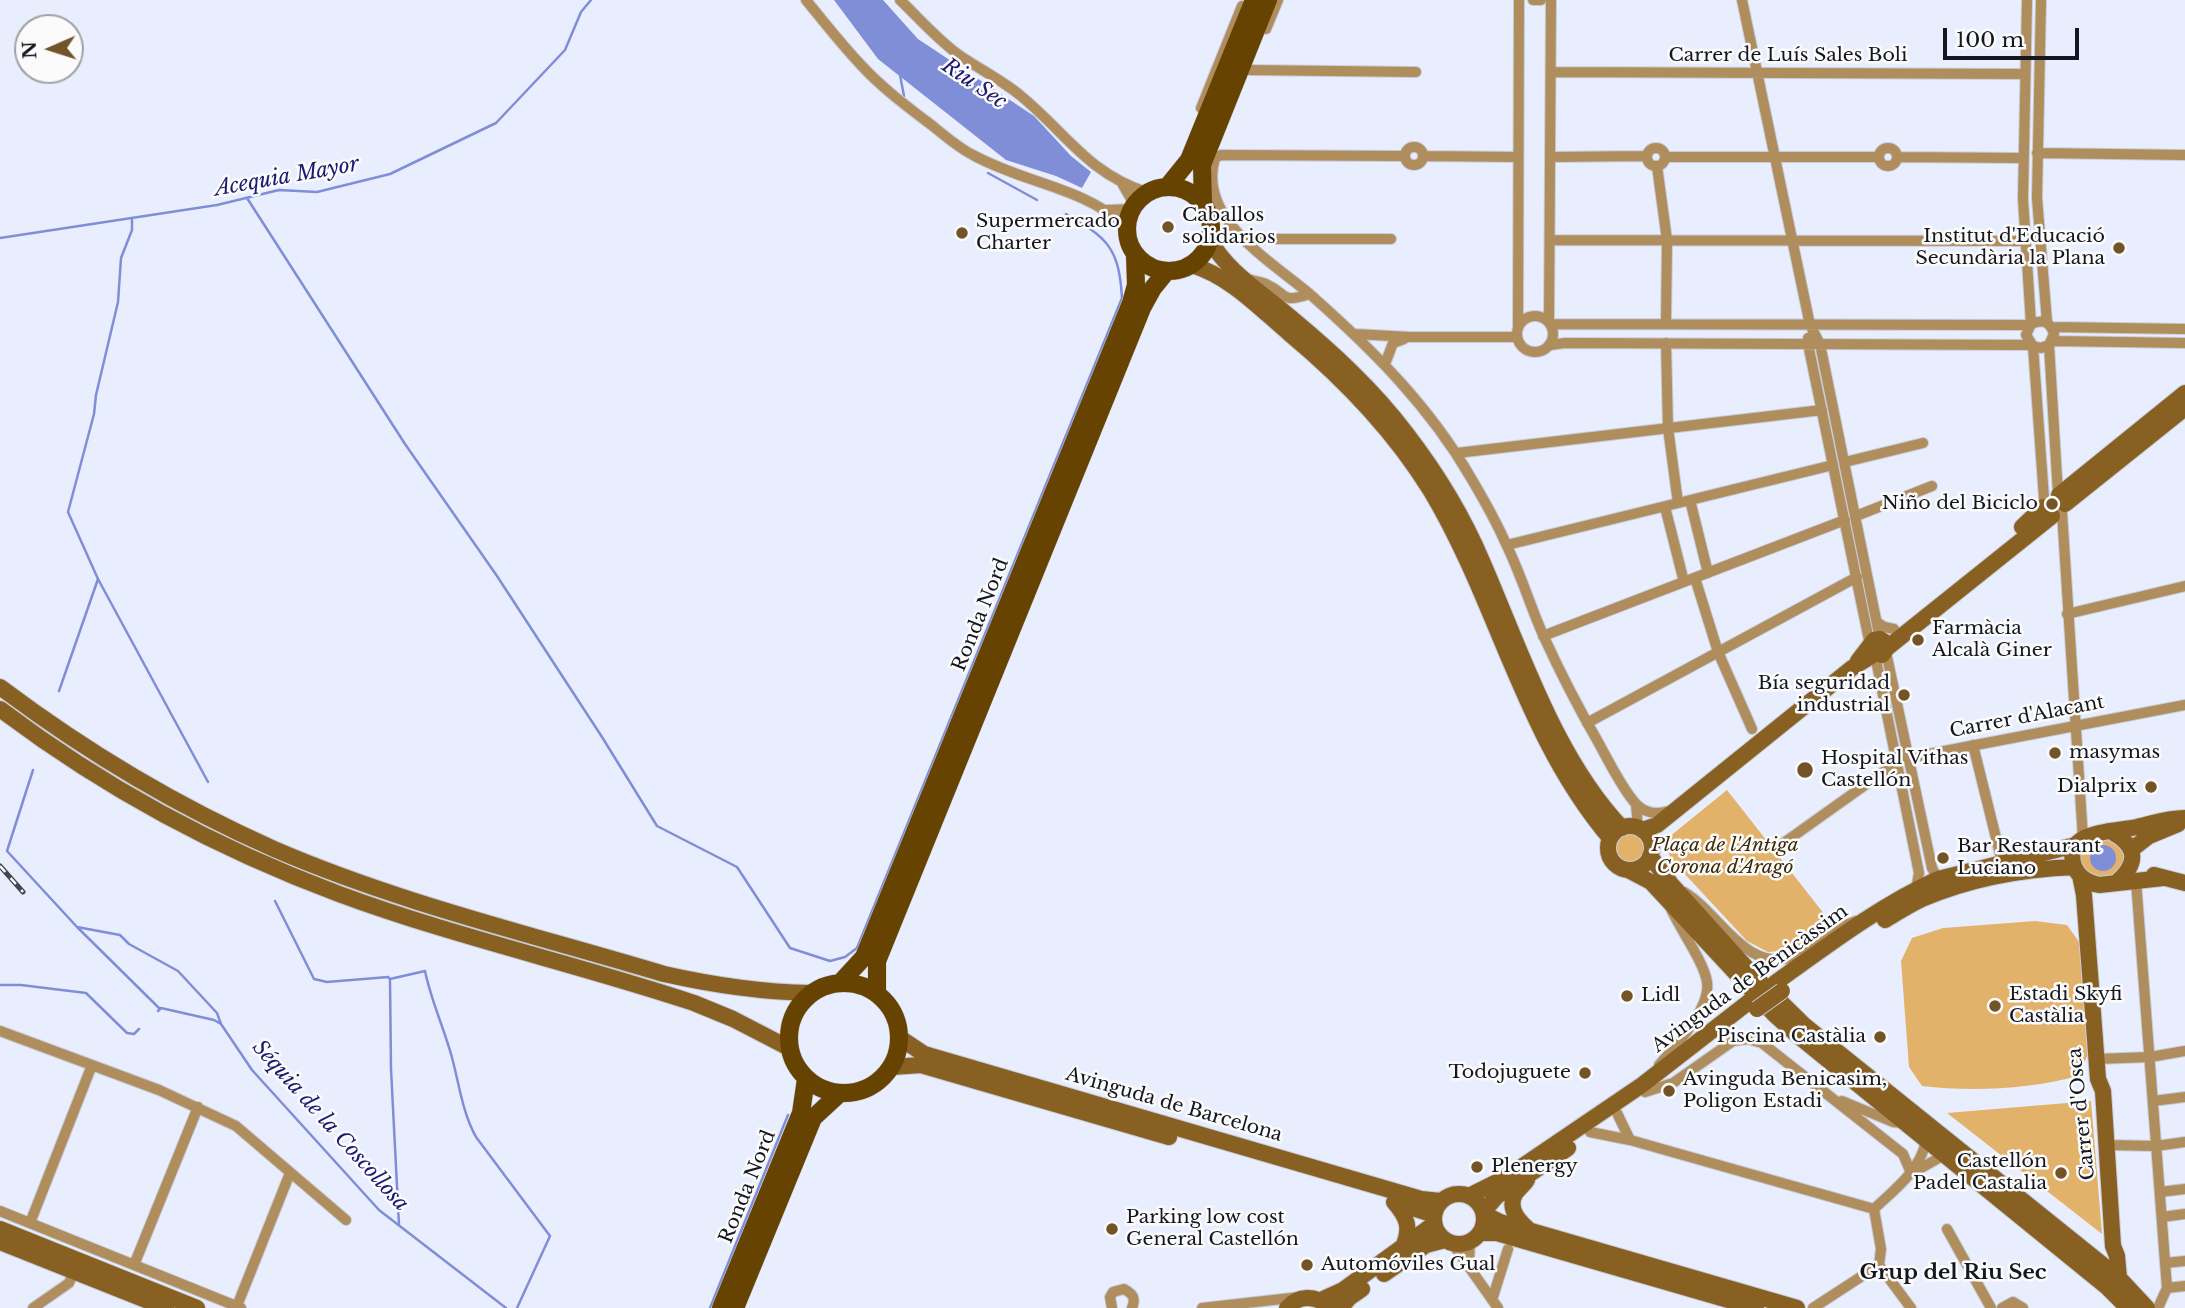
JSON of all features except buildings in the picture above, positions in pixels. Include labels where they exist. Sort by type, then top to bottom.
[{"type":"main road","points":[[1254,0],[1189,160],[1168,186],[1134,208],[1128,242],[1135,255],[1149,267],[1166,272],[1192,265],[1203,255],[1210,240],[1210,219],[1203,204],[1202,165],[1268,0]]},
{"type":"main road","points":[[1168,186],[1186,190],[1203,204]]},
{"type":"main road","points":[[1210,240],[1226,263],[1326,347],[1374,394],[1407,433],[1441,484],[1481,558],[1521,657],[1559,736],[1584,779],[1638,834],[1668,891],[1774,1014],[2107,1287],[2138,1304]]},
{"type":"main road","name":"Ronda Nord","points":[[841,982],[864,957],[1131,303],[1136,285],[1135,255]]},
{"type":"main road","points":[[1192,265],[1217,274],[1236,287],[1317,356],[1364,403],[1395,441],[1430,490],[1450,527],[1509,662],[1572,785],[1638,834],[1643,866],[1630,871]]},
{"type":"main road","name":"Ronda Nord","points":[[877,993],[877,961],[1142,308],[1166,272]]},
{"type":"main road","points":[[2055,505],[2077,479],[2185,393]]},
{"type":"main road","points":[[2138,1304],[2119,1278],[1804,1025],[1668,891],[1619,868],[1611,860],[1608,849],[1638,834],[1676,809],[2029,521],[2055,505],[2185,408]]},
{"type":"main road","points":[[0,687],[112,764],[192,809],[274,849],[347,878],[415,901],[664,974],[768,992],[810,993]]},
{"type":"main road","points":[[0,709],[101,778],[196,832],[265,864],[340,894],[409,917],[694,1003],[733,1018],[789,1048]]},
{"type":"main road","points":[[2163,878],[2107,884],[2089,883],[2077,871],[2073,856],[2083,836],[2170,818],[2185,819]]},
{"type":"main road","points":[[2084,895],[2127,874],[2132,855],[2149,836],[2185,819]]},
{"type":"main road","points":[[2110,831],[2124,838],[2143,870],[2185,883]]},
{"type":"main road","name":"Avinguda de Benicàssim","points":[[1471,1195],[1505,1178],[1644,1088],[1872,915],[1916,889],[1938,879],[2083,836]]},
{"type":"main road","name":"Avinguda de Benicàssim","points":[[1778,987],[1878,925],[1939,892],[2003,875],[2046,868],[2077,871]]},
{"type":"main road","name":"Carrer d'Osca","points":[[2077,871],[2084,895],[2098,1079],[2103,1091],[2113,1246],[2119,1278]]},
{"type":"main road","points":[[841,982],[858,984],[877,993],[887,1003],[896,1019],[900,1038],[892,1067],[880,1080],[863,1090],[839,1094],[821,1089],[806,1079],[796,1067],[789,1048],[788,1028],[795,1010],[810,993],[826,985],[841,982]]},
{"type":"main road","name":"Avinguda de Barcelona","points":[[900,1038],[924,1054],[1422,1199],[1436,1213]]},
{"type":"main road","name":"Avinguda de Barcelona","points":[[892,1067],[921,1065],[1436,1213]]},
{"type":"main road","name":"Ronda Nord","points":[[721,1308],[801,1113],[806,1079]]},
{"type":"main road","name":"Avinguda de Benicàssim","points":[[1484,1213],[1497,1196],[1590,1132],[1644,1088]]},
{"type":"main road","name":"Ronda Nord","points":[[735,1308],[813,1118],[839,1094]]},
{"type":"main road","points":[[1529,1230],[1517,1220],[1512,1207],[1515,1194],[1530,1175]]},
{"type":"main road","points":[[1287,1308],[1293,1301],[1320,1302],[1343,1290],[1403,1247],[1456,1193],[1471,1195],[1478,1201],[1484,1213],[1529,1230],[1797,1308]]},
{"type":"main road","points":[[1394,1202],[1408,1223],[1408,1234],[1403,1247]]},
{"type":"main road","points":[[1436,1213],[1448,1242]]},
{"type":"main road","points":[[1475,1237],[1484,1213]]},
{"type":"main road","points":[[0,1229],[198,1308]]},
{"type":"main road","points":[[1341,1308],[1349,1298],[1426,1245],[1497,1233],[1756,1308]]},
{"type":"main road","points":[[0,1242],[166,1308]]},
{"type":"main road","points":[[2091,1255],[2113,1246]]},
{"type":"street","points":[[806,0],[862,66],[915,112],[971,154],[1016,176],[1068,191],[1107,210],[1134,208]]},
{"type":"street","points":[[901,0],[957,53],[1011,88],[1093,165],[1123,185],[1134,208]]},
{"type":"street","points":[[1195,146],[1195,123],[1245,0]]},
{"type":"street","points":[[1216,127],[1229,116],[1278,0]]},
{"type":"street","points":[[1519,0],[1517,331],[1521,347],[1530,352],[1541,352],[1550,345],[1553,334],[1550,323],[1551,0]]},
{"type":"street","points":[[1533,0],[1541,0]]},
{"type":"street","points":[[1742,0],[1850,518],[1879,643],[1878,676],[1919,873],[1916,889]]},
{"type":"street","points":[[2026,0],[2023,158],[2030,324],[2026,335],[2032,345],[2062,538],[2083,836]]},
{"type":"street","points":[[2041,0],[2037,198],[2050,324],[2054,334],[2050,343],[2058,475],[2055,505]]},
{"type":"street","points":[[1248,70],[1416,72]]},
{"type":"street","name":"Carrer de Luís Sales Boli","points":[[1551,72],[2025,74]]},
{"type":"street","points":[[1646,156],[1654,147],[1662,150],[1667,240],[1666,324]]},
{"type":"street","points":[[2037,153],[2185,156]]},
{"type":"street","points":[[1518,157],[1424,156],[1420,164],[1412,165],[1406,162],[1404,156],[1221,155],[1215,158],[1212,183],[1218,204],[1229,223],[1247,243],[1355,334],[1431,417],[1457,453],[1507,545],[1544,636],[1587,723],[1636,804],[1650,813],[1660,814],[1676,809]]},
{"type":"street","points":[[1551,156],[1646,156]]},
{"type":"street","points":[[1646,156],[1650,164],[1661,161],[1774,157],[1878,157],[1880,163],[1887,166],[1894,164],[1897,157],[2023,158]]},
{"type":"street","points":[[1123,185],[1134,208]]},
{"type":"street","points":[[1107,210],[1134,208]]},
{"type":"street","points":[[1247,243],[1255,239],[1391,239]]},
{"type":"street","points":[[1551,240],[2026,241]]},
{"type":"street","points":[[1245,278],[1268,285],[1285,298],[1295,299],[1310,294]]},
{"type":"street","points":[[1355,334],[1410,337],[1517,331],[1527,318],[1539,316],[1550,323],[2030,324],[2039,320],[2050,324],[2185,329]]},
{"type":"street","points":[[1368,347],[1380,335]]},
{"type":"street","points":[[1368,347],[1410,337]]},
{"type":"street","points":[[1385,364],[1393,343]]},
{"type":"street","points":[[1666,343],[1668,428],[1678,503]]},
{"type":"street","points":[[1550,345],[2032,345],[2041,348],[2050,343],[2185,343]]},
{"type":"street","points":[[1814,344],[1822,410],[1839,464]]},
{"type":"street","points":[[1457,453],[1822,410]]},
{"type":"street","points":[[1507,545],[1923,443]]},
{"type":"street","points":[[2058,475],[2065,479],[2077,479]]},
{"type":"street","points":[[1544,636],[1932,486]]},
{"type":"street","points":[[1690,500],[1708,573]]},
{"type":"street","points":[[1665,507],[1718,652],[1752,729]]},
{"type":"street","points":[[1850,518],[1857,577],[1890,676],[1930,858],[1938,879]]},
{"type":"street","points":[[1587,723],[1857,577]]},
{"type":"street","points":[[2067,614],[2185,586]]},
{"type":"street","points":[[1852,668],[1866,668],[1878,676],[1890,676]]},
{"type":"street","name":"Carrer d'Alacant","points":[[1778,847],[1896,763],[1908,758],[2185,705]]},
{"type":"street","points":[[1973,745],[2002,862]]},
{"type":"street","points":[[1636,804],[1638,834]]},
{"type":"street","points":[[1916,862],[1930,858]]},
{"type":"street","points":[[2136,881],[2165,1263],[2165,1292],[2158,1308]]},
{"type":"street","points":[[1668,891],[1693,897],[1708,909],[1746,950],[1767,959],[1787,959],[1795,956],[1843,925],[1872,915]]},
{"type":"street","points":[[1644,1088],[1681,1040],[1705,999],[1707,984],[1703,969],[1681,930],[1668,891]]},
{"type":"street","points":[[0,1031],[198,1107],[236,1126],[346,1220]]},
{"type":"street","name":"Avinguda de Benicàssim","points":[[1644,1088],[1673,1083],[1733,1041],[1748,1039],[1762,1043],[1830,1096]]},
{"type":"street","points":[[2097,1059],[2150,1057],[2185,1051]]},
{"type":"street","points":[[30,1223],[92,1065]]},
{"type":"street","points":[[1830,1096],[1892,1122],[1905,1123]]},
{"type":"street","points":[[1830,1096],[1903,1153],[1911,1173]]},
{"type":"street","points":[[2153,1101],[2185,1097]]},
{"type":"street","points":[[134,1265],[198,1107]]},
{"type":"street","points":[[1617,1112],[1630,1140]]},
{"type":"street","name":"Ronda Nord","points":[[744,1308],[808,1151],[807,1132]]},
{"type":"street","points":[[1590,1132],[1630,1140],[1874,1209]]},
{"type":"street","points":[[1874,1209],[1911,1173],[1923,1154],[1926,1141]]},
{"type":"street","points":[[2107,1145],[2157,1146],[2185,1142]]},
{"type":"street","points":[[1911,1173],[1944,1155]]},
{"type":"street","points":[[0,1211],[239,1307],[290,1173]]},
{"type":"street","points":[[2160,1192],[2185,1189]]},
{"type":"street","points":[[1874,1209],[1881,1249],[1879,1265],[1911,1308]]},
{"type":"street","points":[[2162,1217],[2185,1214]]},
{"type":"street","points":[[1947,1229],[1991,1308]]},
{"type":"street","points":[[1469,1264],[1475,1237]]},
{"type":"street","points":[[1448,1242],[1469,1264],[1495,1304]]},
{"type":"street","points":[[1495,1304],[1508,1249]]},
{"type":"street","points":[[2165,1263],[2185,1261]]},
{"type":"street","points":[[1813,1308],[1879,1265]]},
{"type":"street","points":[[33,1308],[69,1283],[74,1271]]},
{"type":"street","points":[[2138,1304],[2185,1286]]},
{"type":"street","points":[[1112,1308],[1110,1297],[1114,1292],[1124,1289],[1132,1293],[1135,1300],[1132,1308]]},
{"type":"street","points":[[1202,1308],[1263,1300],[1320,1302]]},
{"type":"street","points":[[1263,1300],[1279,1308]]},
{"type":"street","points":[[2002,1308],[2018,1305]]},
{"type":"green space","name":"Plaça de l'Antiga Corona d'Aragó","points":[[1727,790],[1832,924],[1793,950],[1768,952],[1747,941],[1670,858],[1669,837]]},
{"type":"green space","points":[[1630,832],[1641,837],[1646,848],[1641,859],[1630,864],[1619,859],[1614,848],[1619,837]]},
{"type":"green space","points":[[2099,839],[2120,844],[2127,861],[2113,878],[2091,878],[2078,862],[2085,847]]},
{"type":"green space","name":"Estadi Skyfi Castàlia","points":[[2035,921],[2067,925],[2082,946],[2090,1050],[2078,1076],[2041,1084],[2001,1088],[1922,1086],[1909,1067],[1901,961],[1912,938],[1943,928]]},
{"type":"green space","name":"Castellón Padel Castalia","points":[[2091,1101],[2102,1234],[1947,1113]]},
{"type":"water","name":"Riu Sec","points":[[834,0],[883,0],[918,39],[1034,116],[1071,156],[1091,172],[1082,188],[1056,176],[1006,160],[878,59]]},
{"type":"water","points":[[2103,845],[2112,849],[2116,858],[2112,867],[2103,871],[2094,867],[2090,858],[2094,849]]},
{"type":"waterway","name":"Acequia Mayor","points":[[0,238],[217,205],[279,190],[317,192],[390,174],[496,123],[565,50],[581,12],[591,0]]},
{"type":"waterway","points":[[900,75],[904,96]]},
{"type":"waterway","points":[[988,173],[1037,200]]},
{"type":"waterway","points":[[247,198],[405,444],[497,576],[657,826],[737,867],[790,948],[830,961],[845,957],[857,948],[1122,298],[1114,255],[1092,230],[1066,214]]},
{"type":"waterway","points":[[59,691],[98,579],[68,512],[94,414],[118,302],[121,258],[132,230],[132,218]]},
{"type":"waterway","points":[[98,579],[208,782]]},
{"type":"waterway","points":[[33,770],[7,851],[77,927],[120,935],[129,944],[178,971],[217,1013],[221,1024]]},
{"type":"waterway","points":[[275,901],[314,979],[327,982],[390,979],[425,971],[471,1127],[550,1236],[517,1308]]},
{"type":"waterway","points":[[77,927],[159,1008]]},
{"type":"waterway","points":[[390,980],[391,1069],[399,1225]]},
{"type":"waterway","name":"Séquia de la Coscollosa","points":[[0,985],[86,993],[127,1033],[134,1034],[139,1029]]},
{"type":"waterway","name":"Séquia de la Coscollosa","points":[[158,1011],[161,1008],[221,1024],[252,1070],[379,1210],[506,1308]]},
{"type":"waterway","points":[[710,1308],[788,1115]]},
{"type":"railway","points":[[0,866],[23,892]]},
{"type":"place","name":"Caballos solidarios","points":[[1168,227]]},
{"type":"place","name":"Supermercado Charter","points":[[962,233]]},
{"type":"place","name":"Institut d'Educació Secundària la Plana","points":[[2119,248]]},
{"type":"place","name":"Niño del Biciclo","points":[[2052,504]]},
{"type":"place","name":"Farmàcia Alcalà Giner","points":[[1918,640]]},
{"type":"place","name":"Bía seguridad industrial","points":[[1904,695]]},
{"type":"place","name":"masymas","points":[[2055,753]]},
{"type":"place","name":"Hospital Vithas Castellón","points":[[1805,770]]},
{"type":"place","name":"Dialprix","points":[[2151,787]]},
{"type":"place","name":"Bar Restaurant Luciano","points":[[1943,858]]},
{"type":"place","name":"Lidl","points":[[1627,996]]},
{"type":"place","name":"Estadi Skyfi Castàlia","points":[[1995,1006]]},
{"type":"place","name":"Piscina Castàlia","points":[[1880,1037]]},
{"type":"place","name":"Todojuguete","points":[[1585,1073]]},
{"type":"place","name":"Avinguda Benicasim, Poligon Estadi","points":[[1669,1091]]},
{"type":"place","name":"Plenergy","points":[[1477,1167]]},
{"type":"place","name":"Castellón Padel Castalia","points":[[2061,1173]]},
{"type":"place","name":"Parking low cost General Castellón","points":[[1112,1229]]},
{"type":"place","name":"Automóviles Gual","points":[[1307,1265]]},
{"type":"district","name":"Grup del Riu Sec","points":[[1953,1273]]}]
